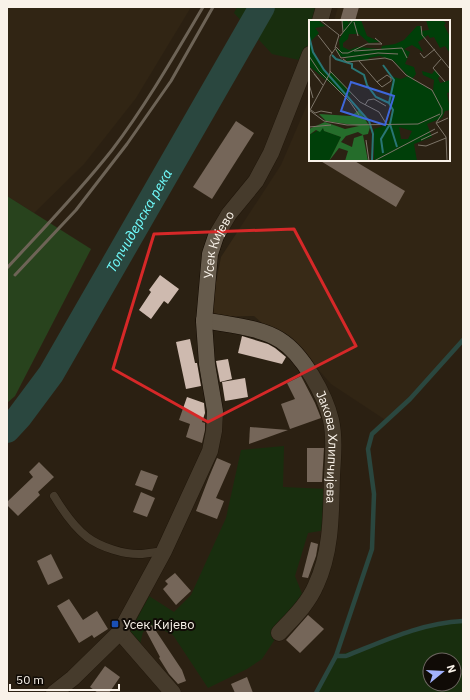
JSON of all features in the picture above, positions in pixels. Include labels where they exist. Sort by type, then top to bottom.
[{"type":"street","points":[[320,20],[324,7]]},
{"type":"street","name":"Усек Кијево","points":[[54,693],[73,678],[120,632],[164,551],[210,452],[216,411],[207,364],[204,320],[210,254],[216,236],[229,214],[256,181],[271,153],[309,57]]},
{"type":"street","name":"Јакова Хлипчијева","points":[[204,320],[265,332],[281,340],[294,351],[320,388],[332,421],[333,447],[331,515],[328,549],[316,585],[306,604],[279,633]]},
{"type":"street","points":[[120,632],[173,693]]},
{"type":"lane","points":[[54,496],[68,518],[88,537],[109,548],[126,553],[141,554],[164,551]]},
{"type":"highlighted area","points":[[294,229],[356,346],[208,422],[113,369],[154,234]]},
{"type":"shaded area","points":[[7,7],[191,7],[136,98],[84,164],[34,213],[7,196]]},
{"type":"shaded area","points":[[338,7],[463,7],[463,339],[387,421],[331,384],[310,360],[281,340],[254,316],[209,317],[221,257],[281,165],[309,100],[309,161],[450,161],[450,20],[334,20]]},
{"type":"green space","points":[[237,7],[324,7],[320,20],[309,20],[308,62],[272,54],[234,13]]},
{"type":"green space","points":[[7,196],[91,249],[15,396],[7,403]]},
{"type":"green space","points":[[284,446],[283,487],[327,489],[326,530],[308,533],[295,576],[306,604],[279,633],[262,659],[247,669],[208,688],[173,635],[155,626],[143,632],[139,648],[128,635],[149,596],[174,612],[191,595],[226,518],[241,450]]},
{"type":"green space","points":[[447,622],[463,622],[463,693],[316,693],[336,656]]},
{"type":"building","points":[[344,7],[359,7],[355,20],[340,20]]},
{"type":"building","points":[[236,121],[254,133],[212,199],[193,187]]},
{"type":"building","points":[[321,161],[355,161],[405,191],[396,207]]},
{"type":"building","points":[[160,275],[179,289],[168,304],[164,301],[151,319],[139,310],[151,292],[149,290]]},
{"type":"building","points":[[242,336],[268,344],[275,348],[286,357],[282,364],[238,353]]},
{"type":"building","points":[[190,339],[195,363],[197,363],[201,386],[186,389],[176,342]]},
{"type":"building","points":[[228,359],[232,379],[220,382],[216,361]]},
{"type":"building","points":[[301,376],[321,418],[290,429],[281,404],[295,399],[287,383]]},
{"type":"building","points":[[245,378],[248,397],[225,401],[222,382]]},
{"type":"building","points":[[187,397],[204,403],[205,413],[202,422],[205,423],[205,430],[202,443],[186,437],[190,424],[179,420]]},
{"type":"building","points":[[250,427],[288,430],[249,444]]},
{"type":"building","points":[[307,448],[324,448],[322,482],[307,482]]},
{"type":"building","points":[[217,458],[231,464],[216,498],[224,501],[217,519],[196,511]]},
{"type":"building","points":[[39,462],[54,477],[38,492],[40,495],[18,516],[7,505],[7,502],[33,477],[29,472]]},
{"type":"building","points":[[141,470],[158,476],[152,491],[135,485]]},
{"type":"building","points":[[141,492],[155,498],[147,517],[133,512]]},
{"type":"building","points":[[311,542],[318,544],[316,556],[308,578],[302,577]]},
{"type":"building","points":[[51,554],[63,578],[48,585],[37,561]]},
{"type":"building","points":[[175,573],[191,591],[176,605],[163,589],[168,584],[165,581]]},
{"type":"building","points":[[69,599],[83,620],[97,611],[108,629],[94,638],[92,635],[79,643],[57,606]]},
{"type":"building","points":[[308,615],[324,629],[300,653],[286,640]]},
{"type":"building","points":[[152,625],[182,670],[186,681],[178,684],[169,674],[159,658],[160,657],[145,629]]},
{"type":"building","points":[[105,666],[120,677],[109,693],[98,693],[90,687]]},
{"type":"building","points":[[247,677],[253,693],[235,693],[231,684]]},
{"type":"waterway","name":"Топчидерска река","points":[[7,430],[19,417],[51,374],[262,7]]},
{"type":"waterway","points":[[463,340],[410,399],[372,434],[368,449],[374,494],[372,549],[336,656],[346,656],[389,639],[432,625],[463,621]]},
{"type":"waterway","points":[[316,693],[336,656]]},
{"type":"railway","points":[[7,268],[74,196],[112,150],[148,98],[203,7]]},
{"type":"railway","points":[[15,275],[76,210],[127,144],[171,81],[213,7]]},
{"type":"place","name":"Усек Кијево","points":[[115,624]]}]
